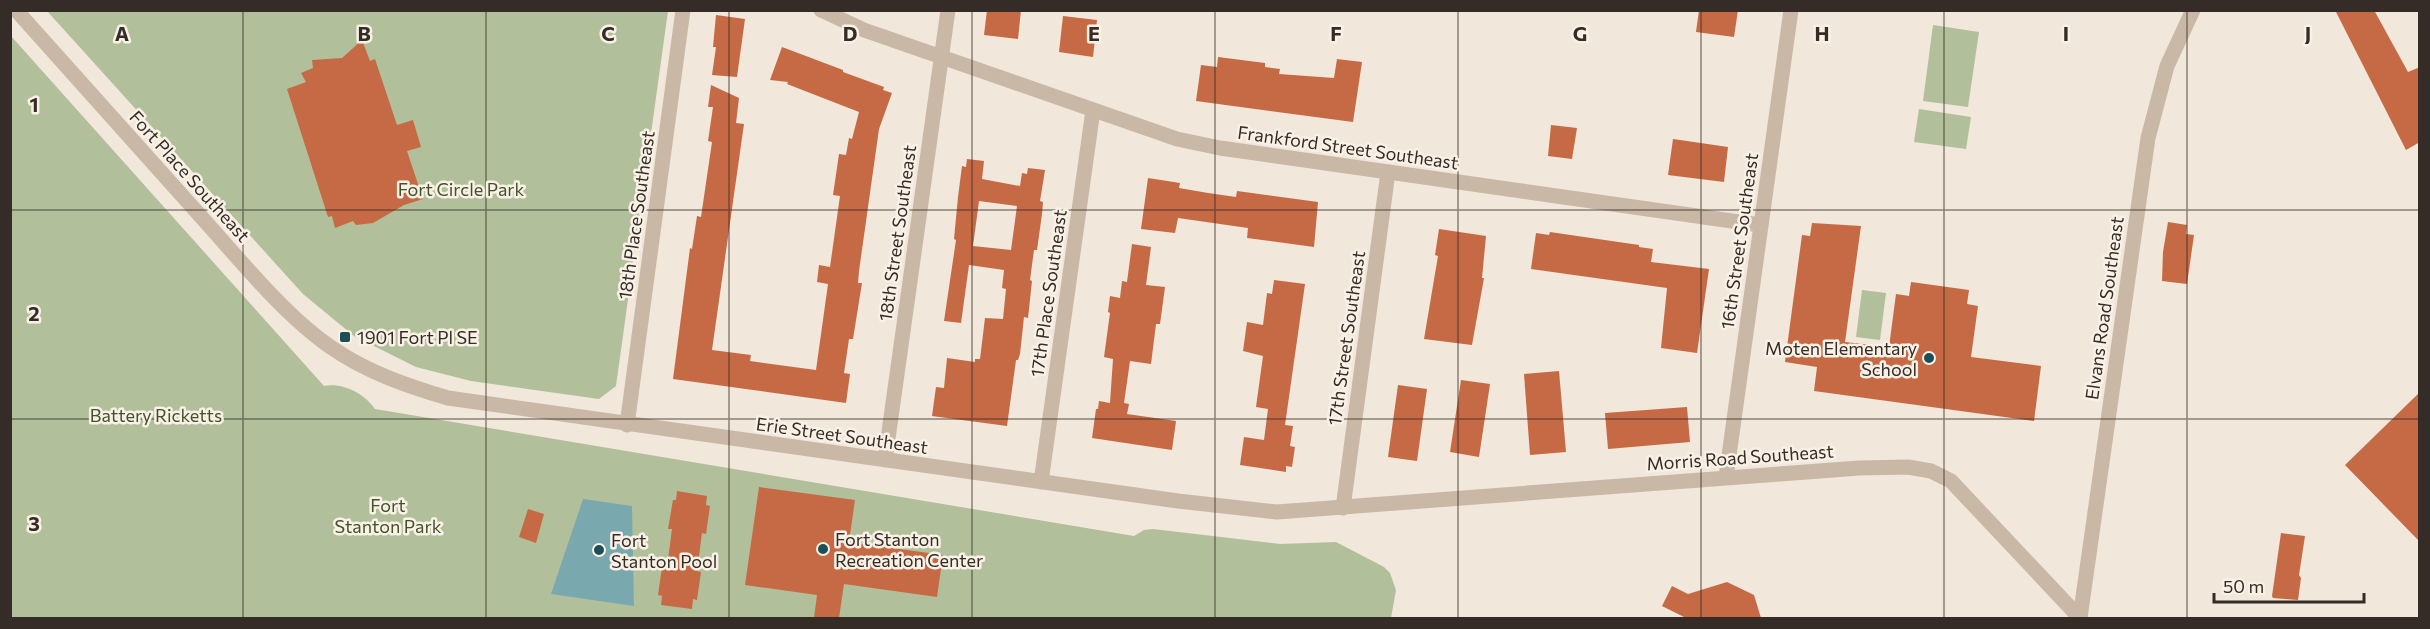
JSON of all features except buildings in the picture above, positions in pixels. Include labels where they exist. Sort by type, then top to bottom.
[{"type":"street","name":"Fort Place Southeast","points":[[16,10],[248,269],[310,332],[345,357]]},
{"type":"street","name":"18th Place Southeast","points":[[627,424],[683,10]]},
{"type":"street","points":[[820,10],[864,30],[941,56]]},
{"type":"street","name":"18th Street Southeast","points":[[885,460],[948,10]]},
{"type":"street","name":"16th Street Southeast","points":[[1726,477],[1791,10]]},
{"type":"street","name":"Elvans Road Southeast","points":[[2080,618],[2148,138],[2167,66],[2193,10]]},
{"type":"street","name":"Frankford Street Southeast","points":[[941,56],[1177,139],[1220,148],[1760,225]]},
{"type":"street","name":"17th Place Southeast","points":[[1041,482],[1093,110]]},
{"type":"street","name":"17th Street Southeast","points":[[1342,508],[1388,172]]},
{"type":"street","name":"Erie Street Southeast","points":[[345,357],[392,380],[448,398],[1041,482],[1266,511],[1300,512],[1342,508]]},
{"type":"street","name":"Morris Road Southeast","points":[[1342,508],[1726,477],[1897,466],[1931,471],[1951,481],[2080,618]]},
{"type":"green space","name":"Fort Circle Park","points":[[47,11],[668,11],[616,386],[599,399],[471,381],[416,367],[354,336],[303,294]]},
{"type":"green space","points":[[1933,25],[1979,32],[1968,107],[1923,101]]},
{"type":"green space","points":[[11,36],[324,386],[339,386],[353,390],[375,409],[1134,536],[1144,530],[1153,529],[1280,544],[1336,542],[1384,567],[1390,573],[1396,590],[1391,618],[11,618]]},
{"type":"green space","points":[[1919,109],[1971,117],[1966,149],[1914,142]]},
{"type":"green space","points":[[1862,290],[1886,293],[1880,340],[1856,337]]},
{"type":"water","name":"Fort Stanton Pool","points":[[583,499],[632,506],[634,606],[551,594]]},
{"type":"place","name":"1901 Fort Pl SE","points":[[345,337]]},
{"type":"place","name":"Moten Elementary School","points":[[1929,358]]},
{"type":"place","name":"Fort Stanton Recreation Center","points":[[823,549]]},
{"type":"place","name":"Fort Stanton Pool","points":[[599,550]]},
{"type":"park label","name":"Battery Ricketts","points":[[156,415]]},
{"type":"park label","name":"Fort Stanton Park","points":[[388,515]]}]
